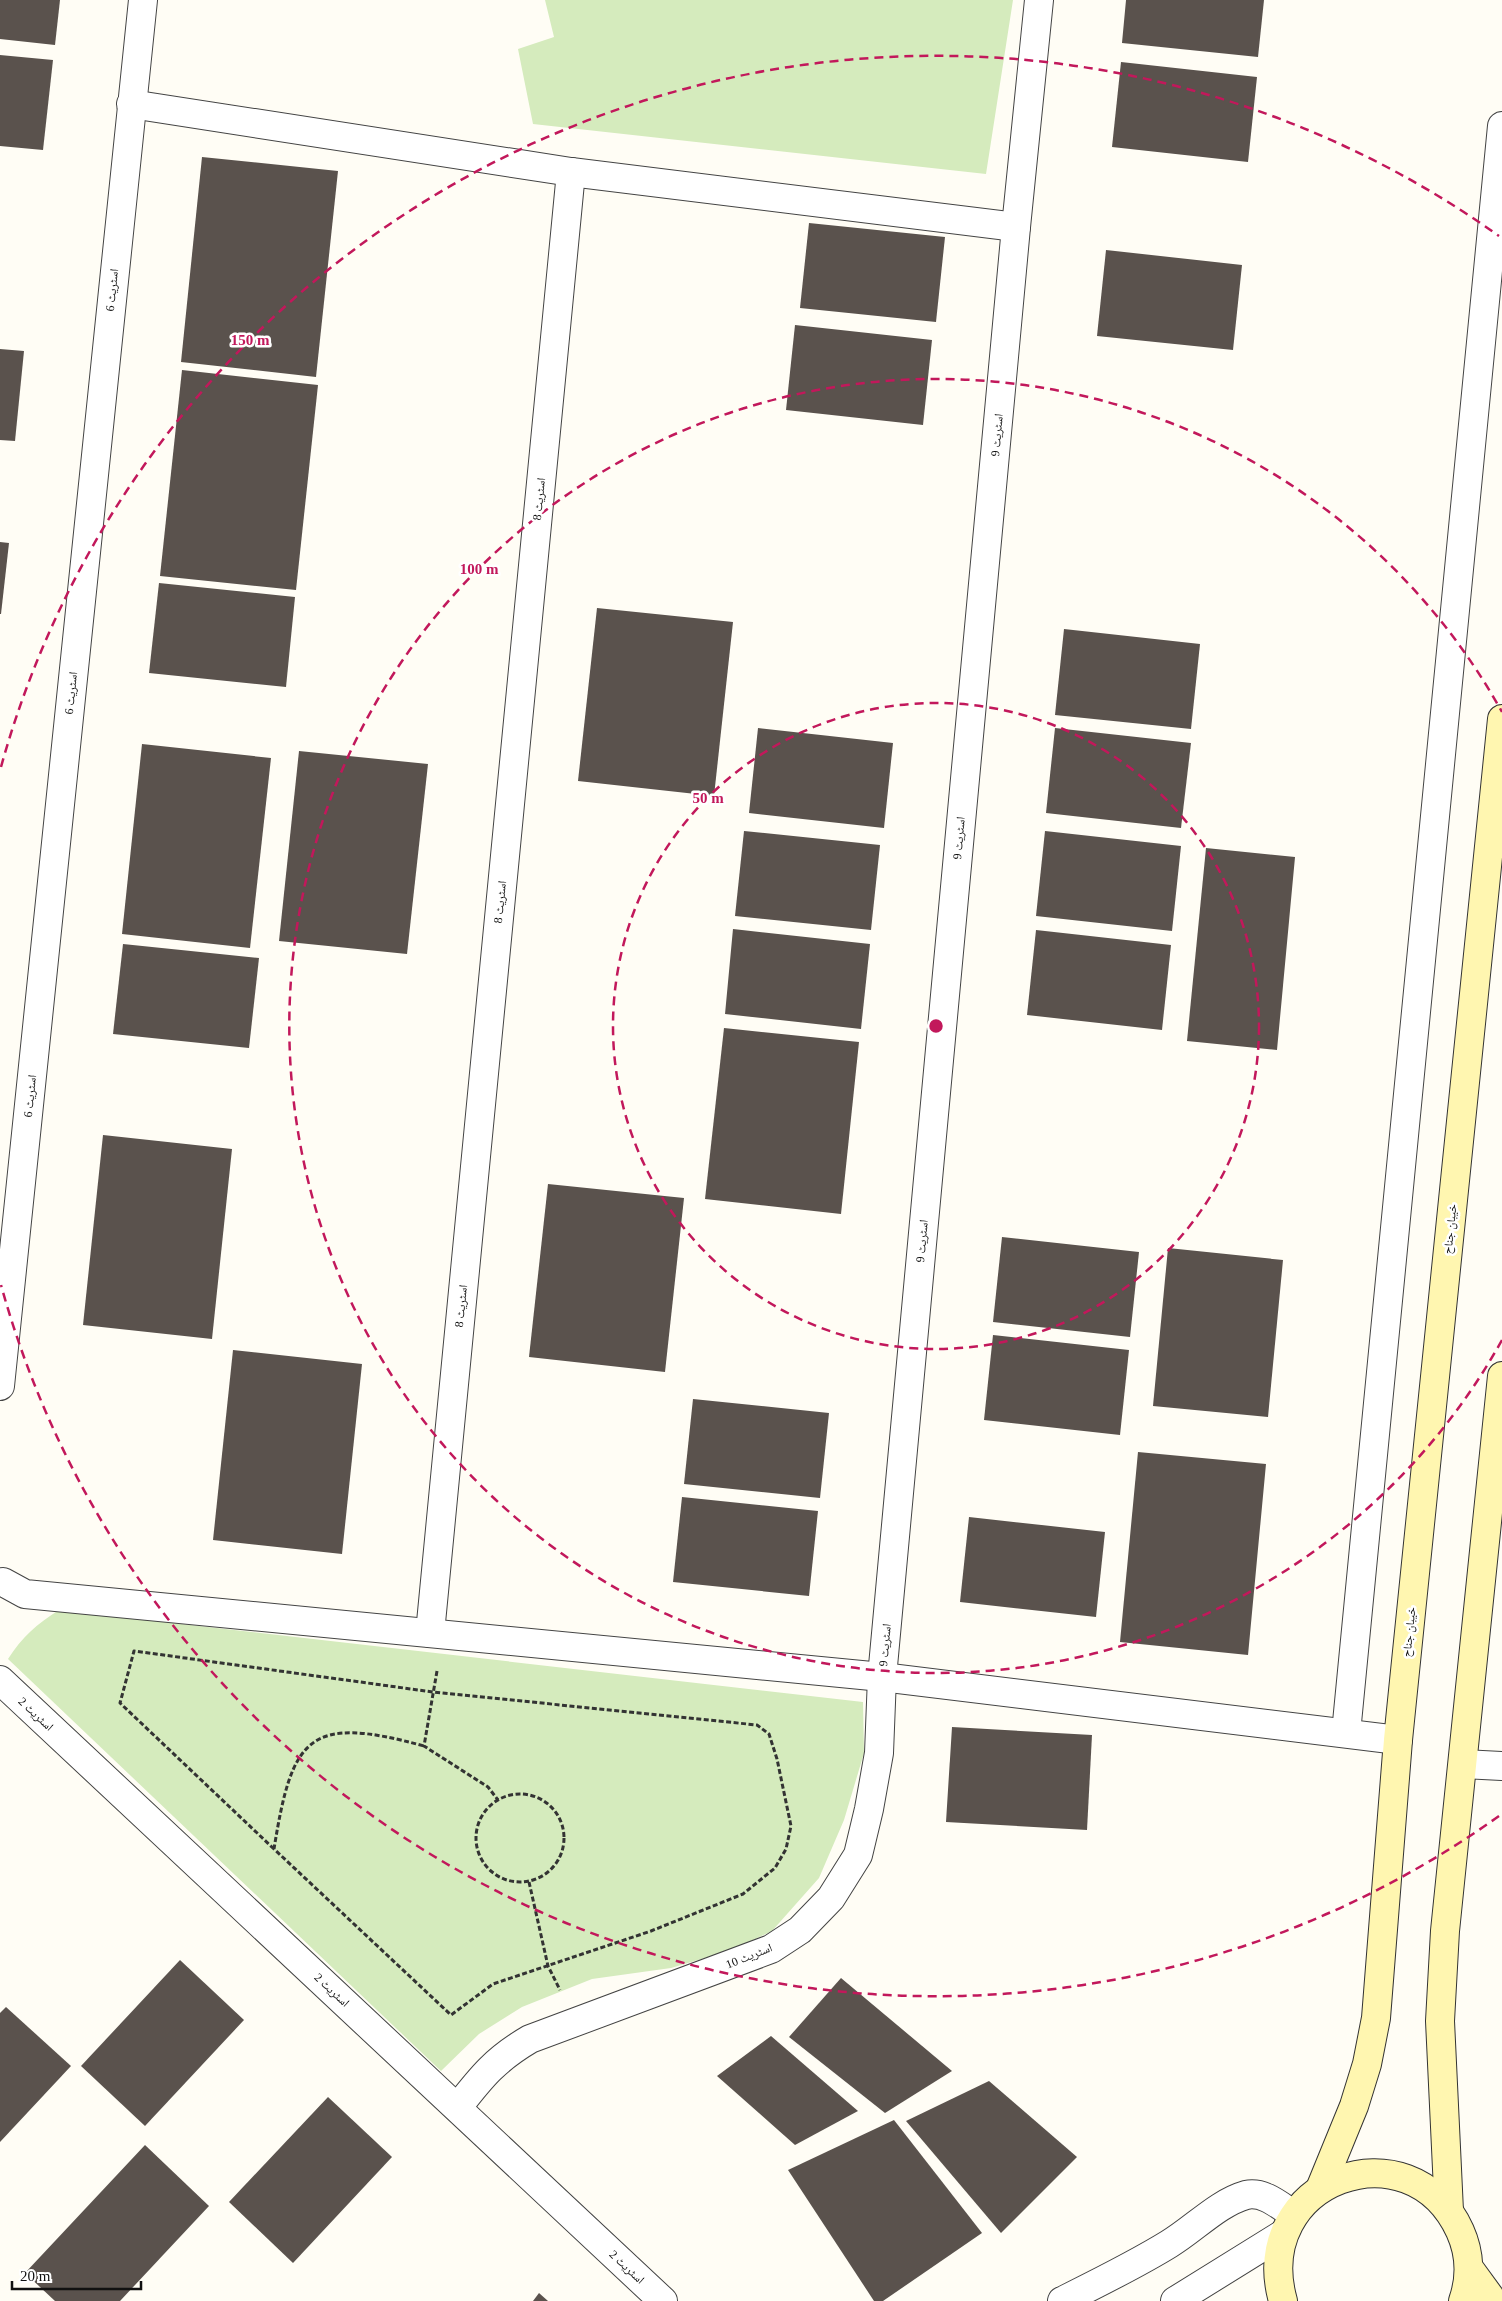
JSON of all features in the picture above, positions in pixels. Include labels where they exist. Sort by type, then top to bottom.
[{"type":"main road","name":"خیبان جناح","points":[[1320,2189],[1354,2106],[1367,2064],[1376,2018],[1398,1740],[1502,719]]},
{"type":"main road","points":[[1449,2211],[1440,2021],[1445,1931],[1502,1376]]},
{"type":"main road","points":[[1283,2301],[1278,2285],[1278,2259],[1289,2225],[1306,2201],[1320,2189],[1341,2178],[1365,2173],[1389,2174],[1412,2181],[1432,2194],[1449,2211],[1464,2238],[1469,2268],[1463,2301]]},
{"type":"main road","points":[[1469,2268],[1493,2301]]},
{"type":"street","name":"اسٹریٹ 6","points":[[0,1386],[142,0]]},
{"type":"street","name":"اسٹریٹ 9","points":[[882,1676],[1016,227],[1039,0]]},
{"type":"street","points":[[131,104],[571,172],[1016,227]]},
{"type":"street","points":[[1346,1734],[1502,126]]},
{"type":"street","name":"اسٹریٹ 8","points":[[437,1633],[571,172]]},
{"type":"street","points":[[1,1582],[25,1594],[882,1676],[1398,1740]]},
{"type":"street","name":"اسٹریٹ 10","points":[[458,2107],[488,2068],[507,2052],[530,2039],[771,1949],[800,1930],[831,1898],[858,1855],[879,1753],[882,1676]]},
{"type":"street","name":"اسٹریٹ 2","points":[[0,1680],[663,2301]]},
{"type":"street","points":[[1463,1764],[1502,1766]]},
{"type":"street","points":[[1062,2301],[1132,2266],[1171,2243],[1227,2204],[1247,2195],[1262,2195],[1289,2225],[1174,2301]]},
{"type":"path","points":[[424,1746],[433,1692],[437,1633]]},
{"type":"path","points":[[134,1651],[433,1692],[757,1725],[769,1734],[777,1759],[791,1826],[786,1849],[775,1868],[743,1894],[651,1931],[493,1984],[451,2015],[120,1703],[134,1651]]},
{"type":"path","points":[[274,1849],[286,1784],[295,1761],[304,1748],[320,1738],[344,1732],[366,1732],[424,1746],[488,1786],[498,1800]]},
{"type":"path","points":[[512,1794],[527,1794],[542,1799],[554,1809],[562,1823],[564,1838],[562,1853],[554,1867],[543,1876],[529,1882],[514,1882],[499,1878],[487,1868],[479,1854],[476,1839],[478,1823],[486,1810],[498,1800],[512,1794]]},
{"type":"path","points":[[529,1882],[548,1966]]},
{"type":"green space","points":[[545,0],[1013,0],[986,174],[533,124],[518,49],[554,37]]},
{"type":"green space","points":[[59,1610],[863,1702],[864,1753],[844,1820],[819,1878],[772,1931],[732,1950],[671,1968],[592,1979],[522,2007],[479,2034],[441,2071],[8,1659],[30,1632]]},
{"type":"building","points":[[0,0],[60,0],[55,45],[0,39]]},
{"type":"building","points":[[1126,0],[1264,0],[1258,57],[1122,43]]},
{"type":"building","points":[[0,55],[53,60],[43,150],[0,146]]},
{"type":"building","points":[[1121,62],[1257,77],[1248,162],[1112,147]]},
{"type":"building","points":[[202,157],[338,171],[316,377],[181,362]]},
{"type":"building","points":[[809,223],[945,237],[936,322],[800,308]]},
{"type":"building","points":[[1106,250],[1242,265],[1233,350],[1097,336]]},
{"type":"building","points":[[795,325],[932,340],[923,425],[786,410]]},
{"type":"building","points":[[0,349],[24,351],[15,441],[0,440]]},
{"type":"building","points":[[182,370],[318,385],[296,590],[160,576]]},
{"type":"building","points":[[0,542],[9,543],[1,614],[0,614]]},
{"type":"building","points":[[159,583],[295,597],[286,687],[149,673]]},
{"type":"building","points":[[597,608],[733,622],[714,796],[578,781]]},
{"type":"building","points":[[1064,629],[1200,644],[1191,729],[1055,715]]},
{"type":"building","points":[[758,728],[893,743],[884,828],[749,813]]},
{"type":"building","points":[[1055,728],[1191,743],[1181,828],[1046,813]]},
{"type":"building","points":[[142,744],[271,758],[250,948],[122,934]]},
{"type":"building","points":[[299,751],[428,764],[407,954],[279,941]]},
{"type":"building","points":[[744,831],[880,845],[871,930],[735,916]]},
{"type":"building","points":[[1045,831],[1181,846],[1172,931],[1036,916]]},
{"type":"building","points":[[1206,848],[1295,857],[1277,1050],[1187,1041]]},
{"type":"building","points":[[733,929],[870,944],[861,1029],[725,1014]]},
{"type":"building","points":[[1036,930],[1171,945],[1162,1030],[1027,1015]]},
{"type":"building","points":[[123,944],[259,958],[249,1048],[113,1034]]},
{"type":"building","points":[[724,1028],[859,1042],[841,1214],[705,1199]]},
{"type":"building","points":[[103,1135],[232,1149],[212,1339],[83,1325]]},
{"type":"building","points":[[548,1184],[684,1198],[665,1372],[529,1357]]},
{"type":"building","points":[[1002,1237],[1139,1252],[1130,1337],[993,1322]]},
{"type":"building","points":[[1168,1248],[1283,1260],[1268,1417],[1153,1406]]},
{"type":"building","points":[[993,1335],[1129,1350],[1120,1435],[984,1420]]},
{"type":"building","points":[[233,1350],[362,1364],[342,1554],[213,1540]]},
{"type":"building","points":[[693,1399],[829,1413],[820,1498],[684,1484]]},
{"type":"building","points":[[1138,1452],[1266,1464],[1248,1655],[1120,1642]]},
{"type":"building","points":[[682,1497],[818,1511],[809,1596],[673,1582]]},
{"type":"building","points":[[969,1517],[1105,1532],[1096,1617],[960,1602]]},
{"type":"building","points":[[952,1727],[1092,1735],[1087,1830],[946,1822]]},
{"type":"building","points":[[180,1960],[244,2020],[145,2126],[81,2066]]},
{"type":"building","points":[[841,1978],[952,2071],[885,2113],[789,2037]]},
{"type":"building","points":[[6,2007],[71,2066],[0,2142],[0,2013]]},
{"type":"building","points":[[771,2036],[858,2111],[795,2145],[717,2076]]},
{"type":"building","points":[[989,2081],[1077,2157],[1001,2233],[906,2121]]},
{"type":"building","points":[[328,2097],[392,2157],[293,2263],[229,2202]]},
{"type":"building","points":[[894,2120],[982,2233],[883,2301],[874,2301],[788,2170]]},
{"type":"building","points":[[145,2145],[209,2206],[120,2301],[55,2301],[25,2273]]},
{"type":"building","points":[[539,2293],[548,2301],[533,2301]]}]
